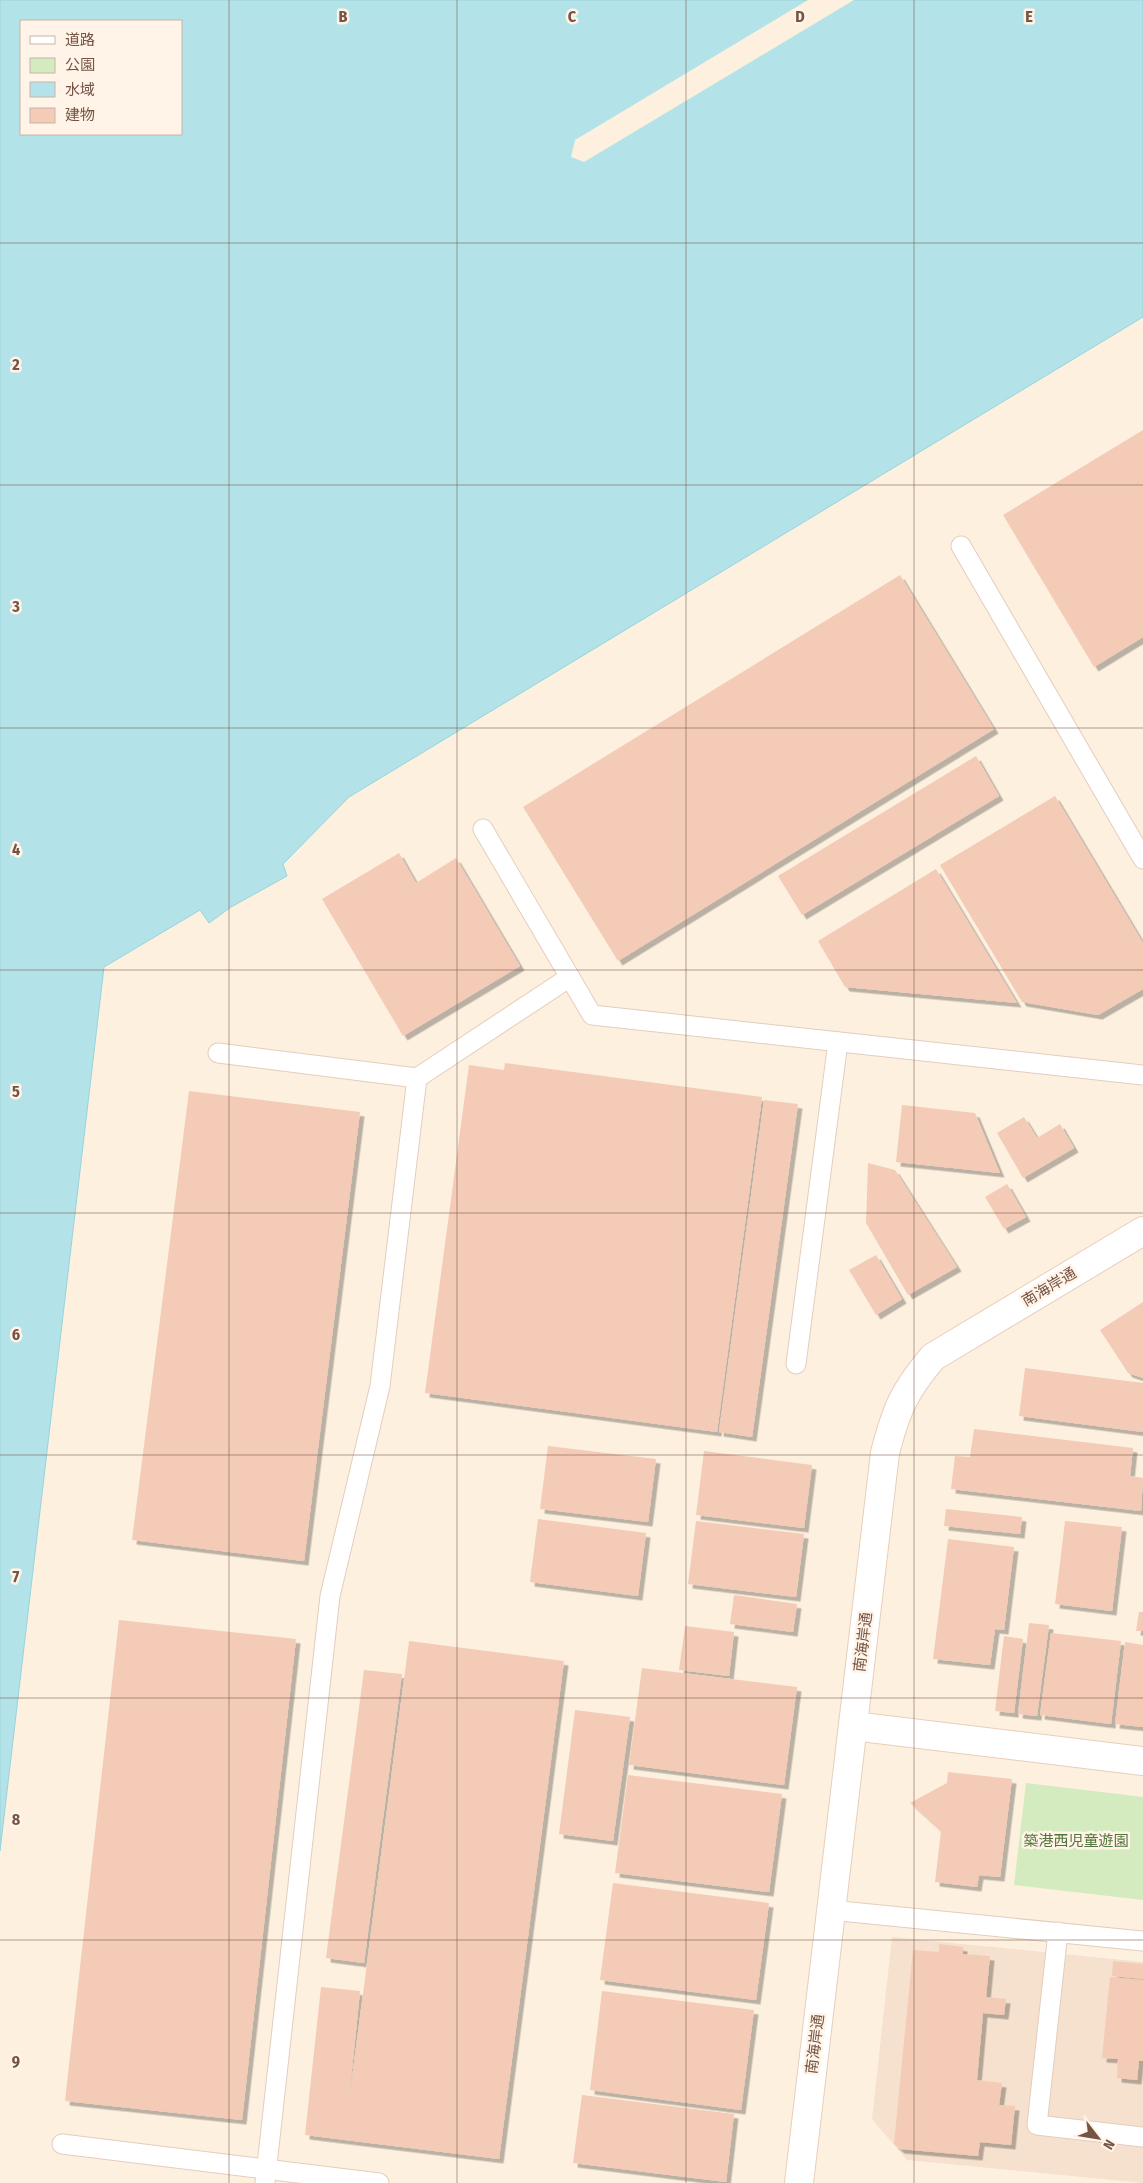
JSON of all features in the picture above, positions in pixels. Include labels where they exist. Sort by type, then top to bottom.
[{"type":"street","name":"南海岸通","points":[[799,2183],[885,1453],[894,1417],[912,1382],[933,1357],[1143,1231]]},
{"type":"street","points":[[853,1726],[1143,1761]]},
{"type":"lane","points":[[961,546],[1143,859]]},
{"type":"lane","points":[[483,829],[592,1015],[1143,1075]]},
{"type":"lane","points":[[218,1053],[417,1078],[570,978]]},
{"type":"lane","points":[[796,1364],[838,1042]]},
{"type":"lane","points":[[266,2176],[330,1596],[380,1386],[417,1078]]},
{"type":"lane","points":[[830,1910],[1143,1941]]},
{"type":"lane","points":[[1058,1932],[1037,2126],[1143,2137]]},
{"type":"lane","points":[[62,2144],[266,2176],[379,2183]]},
{"type":"shaded area","points":[[892,1937],[1143,1962],[1143,2183],[907,2160],[872,2119]]},
{"type":"green space","name":"築港西児童遊園","points":[[1026,1783],[1143,1797],[1143,1900],[1014,1885]]},
{"type":"water","points":[[0,0],[1143,0],[1143,317],[349,797],[283,864],[287,876],[231,907],[209,923],[200,910],[104,967],[0,1851]]},
{"type":"pier","points":[[808,0],[854,0],[584,162],[571,157],[575,140]]},
{"type":"building","points":[[1143,430],[1143,637],[1094,667],[1003,515]]},
{"type":"building","points":[[900,575],[994,729],[618,961],[523,807]]},
{"type":"building","points":[[976,756],[999,796],[802,915],[778,876]]},
{"type":"building","points":[[1055,796],[1143,943],[1143,989],[1098,1015],[1022,1002],[940,865]]},
{"type":"building","points":[[399,853],[416,883],[456,858],[520,966],[403,1036],[322,899]]},
{"type":"building","points":[[936,869],[1017,1003],[845,987],[818,941]]},
{"type":"building","points":[[505,1063],[762,1097],[717,1432],[425,1393],[469,1065],[504,1070]]},
{"type":"building","points":[[189,1091],[360,1112],[304,1561],[132,1540]]},
{"type":"building","points":[[764,1100],[798,1104],[752,1437],[719,1432]]},
{"type":"building","points":[[902,1105],[975,1113],[1000,1173],[896,1162]]},
{"type":"building","points":[[1024,1117],[1037,1138],[1060,1124],[1074,1148],[1023,1178],[997,1133]]},
{"type":"building","points":[[868,1163],[895,1170],[957,1267],[908,1295],[866,1223]]},
{"type":"building","points":[[1007,1184],[1026,1217],[1004,1229],[985,1197]]},
{"type":"building","points":[[876,1255],[902,1299],[876,1315],[849,1270]]},
{"type":"building","points":[[1143,1302],[1143,1378],[1128,1373],[1100,1330]]},
{"type":"building","points":[[1025,1368],[1143,1383],[1143,1432],[1019,1416]]},
{"type":"building","points":[[974,1429],[1133,1448],[1130,1476],[1143,1478],[1141,1511],[951,1489],[955,1456],[970,1457]]},
{"type":"building","points":[[548,1446],[656,1459],[648,1522],[540,1509]]},
{"type":"building","points":[[704,1451],[812,1465],[804,1528],[696,1515]]},
{"type":"building","points":[[946,1509],[1022,1517],[1020,1534],[944,1526]]},
{"type":"building","points":[[538,1519],[646,1533],[638,1596],[530,1582]]},
{"type":"building","points":[[696,1521],[804,1534],[796,1597],[688,1584]]},
{"type":"building","points":[[1065,1521],[1122,1527],[1112,1611],[1055,1604]]},
{"type":"building","points":[[948,1539],[1014,1547],[1004,1630],[995,1629],[990,1665],[933,1659]]},
{"type":"building","points":[[734,1595],[797,1604],[793,1632],[730,1624]]},
{"type":"building","points":[[1139,1612],[1143,1612],[1143,1631],[1136,1631]]},
{"type":"building","points":[[119,1620],[296,1639],[242,2120],[65,2101]]},
{"type":"building","points":[[1029,1623],[1049,1625],[1037,1716],[1018,1714]]},
{"type":"building","points":[[685,1626],[734,1632],[729,1676],[679,1670]]},
{"type":"building","points":[[1051,1633],[1121,1641],[1111,1724],[1040,1715]]},
{"type":"building","points":[[1004,1636],[1023,1639],[1014,1713],[995,1711]]},
{"type":"building","points":[[409,1641],[564,1661],[499,2159],[305,2135],[321,1987],[360,1991],[348,2109]]},
{"type":"building","points":[[1125,1642],[1143,1645],[1143,1727],[1115,1724]]},
{"type":"building","points":[[642,1668],[797,1687],[784,1785],[629,1765]]},
{"type":"building","points":[[364,1670],[402,1674],[364,1963],[326,1958]]},
{"type":"building","points":[[575,1710],[630,1717],[613,1841],[559,1834]]},
{"type":"building","points":[[948,1772],[1012,1779],[1000,1877],[979,1875],[977,1887],[935,1882],[941,1831],[910,1803],[947,1783]]},
{"type":"building","points":[[628,1775],[782,1794],[769,1892],[615,1873]]},
{"type":"building","points":[[613,1883],[769,1903],[756,2000],[600,1980]]},
{"type":"building","points":[[939,1944],[963,1947],[963,1954],[990,1956],[986,1997],[1006,1999],[1004,2015],[983,2013],[977,2080],[1002,2083],[999,2105],[1015,2106],[1011,2145],[980,2142],[978,2156],[900,2149],[894,2144],[913,1950],[939,1952]]},
{"type":"building","points":[[1113,1961],[1143,1964],[1143,1979],[1112,1976]]},
{"type":"building","points":[[1110,1977],[1143,1980],[1143,2061],[1139,2061],[1137,2080],[1117,2078],[1118,2059],[1102,2058]]},
{"type":"building","points":[[602,1991],[754,2010],[741,2110],[590,2090]]},
{"type":"building","points":[[582,2095],[734,2114],[726,2182],[573,2163]]}]
